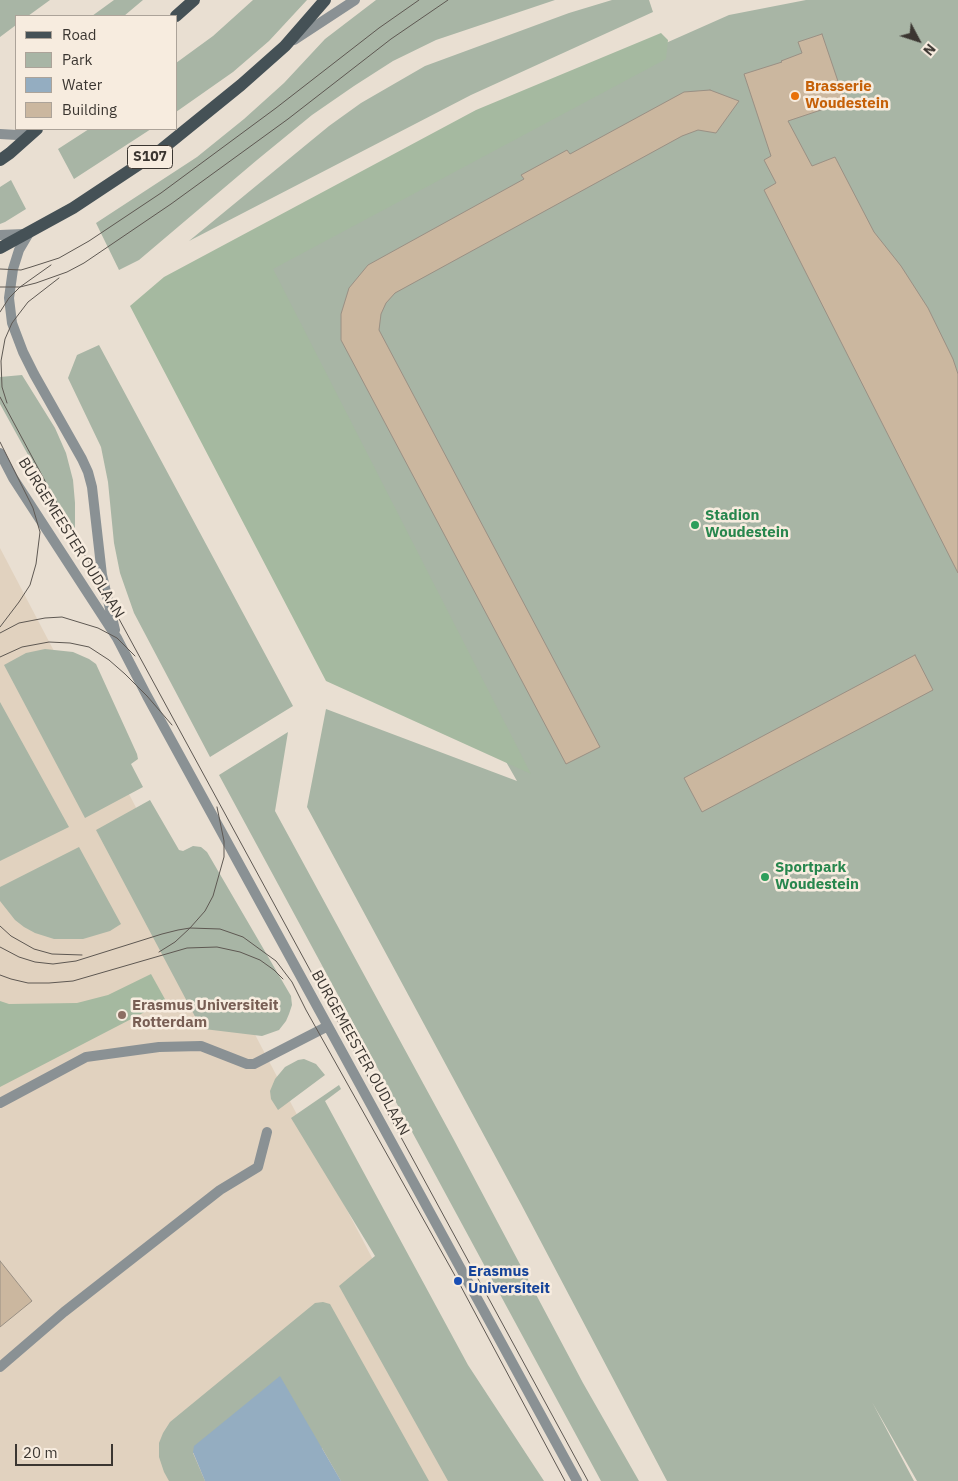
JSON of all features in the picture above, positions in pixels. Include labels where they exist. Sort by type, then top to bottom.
[{"type":"main road","points":[[177,15],[194,0]]},
{"type":"main road","name":"S107","points":[[0,248],[73,208],[162,149],[241,85],[285,46],[325,0]]},
{"type":"main road","points":[[0,160],[36,130]]},
{"type":"street","points":[[285,46],[355,0]]},
{"type":"street","points":[[0,134],[17,135],[36,130]]},
{"type":"street","points":[[0,236],[29,233]]},
{"type":"street","name":"BURGEMEESTER OUDLAAN","points":[[29,233],[13,269],[8,298],[12,323],[34,374],[88,472],[92,487],[102,575],[117,638]]},
{"type":"street","name":"BURGEMEESTER OUDLAAN","points":[[0,453],[13,478],[117,638],[147,696],[578,1481]]},
{"type":"street","points":[[0,1103],[86,1057],[159,1047],[201,1046],[247,1064],[254,1064],[328,1026]]},
{"type":"street","points":[[0,1367],[64,1312],[220,1190],[258,1168],[267,1132]]},
{"type":"shaded area","name":"Erasmus Universiteit Rotterdam","points":[[0,548],[489,1481],[0,1481]]},
{"type":"green space","points":[[0,0],[50,0],[29,15],[15,15],[15,26],[0,37]]},
{"type":"green space","points":[[114,0],[143,0],[125,15],[93,15]]},
{"type":"green space","points":[[253,0],[307,0],[269,41],[233,72],[178,111],[178,62],[213,36]]},
{"type":"green space","points":[[376,0],[555,0],[436,40],[393,61],[312,115],[139,260],[119,270],[96,223],[197,157],[244,119],[284,83],[325,39]]},
{"type":"green space","points":[[612,0],[649,0],[653,12],[471,95],[189,241],[329,126],[361,103],[425,66],[569,13]]},
{"type":"green space","name":"Sportpark Woudestein","points":[[806,0],[958,0],[958,1481],[917,1481],[872,1402],[914,1481],[667,1481],[521,1204],[307,807],[326,709],[517,781],[227,273],[472,129],[729,15]]},
{"type":"green space","points":[[661,33],[668,40],[666,59],[273,269],[531,774],[326,681],[130,306],[164,277],[476,110]]},
{"type":"green space","points":[[87,130],[149,130],[74,179],[58,149]]},
{"type":"green space","points":[[11,180],[26,209],[0,224],[0,187]]},
{"type":"green space","points":[[99,345],[293,706],[210,757],[134,613],[120,573],[114,543],[108,482],[101,447],[68,378],[77,355]]},
{"type":"green space","points":[[22,375],[55,428],[66,453],[73,480],[75,540],[0,404],[0,377]]},
{"type":"green space","points":[[45,649],[73,652],[96,664],[137,754],[138,759],[131,764],[143,787],[85,818],[4,665],[26,653]]},
{"type":"green space","points":[[0,702],[69,827],[0,861]]},
{"type":"green space","points":[[288,732],[275,811],[454,1140],[583,1383],[639,1481],[601,1481],[219,775]]},
{"type":"green space","points":[[150,800],[179,850],[183,851],[193,846],[201,847],[207,852],[291,996],[292,1005],[289,1014],[279,1030],[262,1036],[204,1029],[199,1024],[96,830]]},
{"type":"green space","points":[[79,847],[121,924],[110,931],[83,939],[54,939],[35,933],[15,920],[0,901],[0,887]]},
{"type":"green space","points":[[151,974],[166,1001],[0,1087],[0,1001],[9,1004],[77,1003],[108,995]]},
{"type":"green space","points":[[304,1059],[316,1064],[325,1075],[278,1110],[271,1099],[270,1091],[275,1079],[285,1067]]},
{"type":"green space","points":[[339,1085],[341,1089],[325,1101],[468,1365],[544,1481],[448,1481],[339,1286],[375,1256],[291,1118]]},
{"type":"green space","points":[[323,1302],[330,1304],[429,1481],[341,1481],[322,1448],[193,1453],[205,1481],[169,1481],[159,1457],[159,1443],[170,1422],[315,1303]]},
{"type":"water","points":[[280,1376],[341,1481],[205,1481],[193,1452],[194,1446]]},
{"type":"building","points":[[822,34],[845,102],[788,121],[812,166],[835,157],[874,232],[901,266],[928,308],[953,359],[958,374],[958,573],[764,190],[776,183],[764,160],[771,156],[744,74],[782,62],[802,53],[798,42]]},
{"type":"building","points":[[710,90],[739,101],[716,133],[698,130],[682,136],[395,293],[386,303],[381,314],[379,330],[600,747],[566,764],[341,340],[341,314],[349,288],[368,265],[524,179],[521,175],[567,150],[570,154],[684,92]]},
{"type":"building","points":[[915,655],[933,690],[702,812],[684,778]]},
{"type":"building","points":[[0,1261],[32,1301],[0,1327]]},
{"type":"tram line","points":[[0,269],[21,270],[31,267],[59,258],[89,241],[161,193],[276,108],[379,28],[419,0]]},
{"type":"tram line","points":[[0,287],[20,287],[36,283],[67,272],[84,263],[171,204],[288,119],[391,39],[448,0]]},
{"type":"tram line","points":[[0,312],[9,298],[20,287],[51,265]]},
{"type":"tram line","points":[[7,403],[2,387],[1,361],[5,339],[12,323],[28,302],[59,278]]},
{"type":"tram line","points":[[0,397],[588,1481]]},
{"type":"tram line","points":[[0,442],[33,508],[40,532],[36,564],[30,585],[0,627]]},
{"type":"tram line","points":[[0,633],[19,623],[62,617],[98,628],[117,638],[135,656]]},
{"type":"tram line","points":[[0,657],[22,647],[49,642],[70,643],[89,647],[109,660],[125,674],[172,725]]},
{"type":"tram line","points":[[159,952],[175,942],[190,928],[205,911],[213,896],[224,857],[224,841],[217,807]]},
{"type":"tram line","points":[[0,926],[11,936],[34,949],[52,954],[82,955]]},
{"type":"tram line","points":[[0,947],[19,957],[35,962],[53,964],[76,961],[178,930],[190,928],[220,929],[243,937],[276,961],[292,982],[458,1281],[565,1481]]},
{"type":"tram line","points":[[0,975],[28,983],[73,981],[187,948],[217,947],[240,952],[260,960],[283,979]]},
{"type":"place","name":"Brasserie Woudestein","points":[[795,96]]},
{"type":"place","name":"Stadion Woudestein","points":[[695,525]]},
{"type":"place","name":"Sportpark Woudestein","points":[[765,877]]},
{"type":"place","name":"Erasmus Universiteit Rotterdam","points":[[122,1015]]},
{"type":"place","name":"Erasmus Universiteit","points":[[458,1281]]}]
